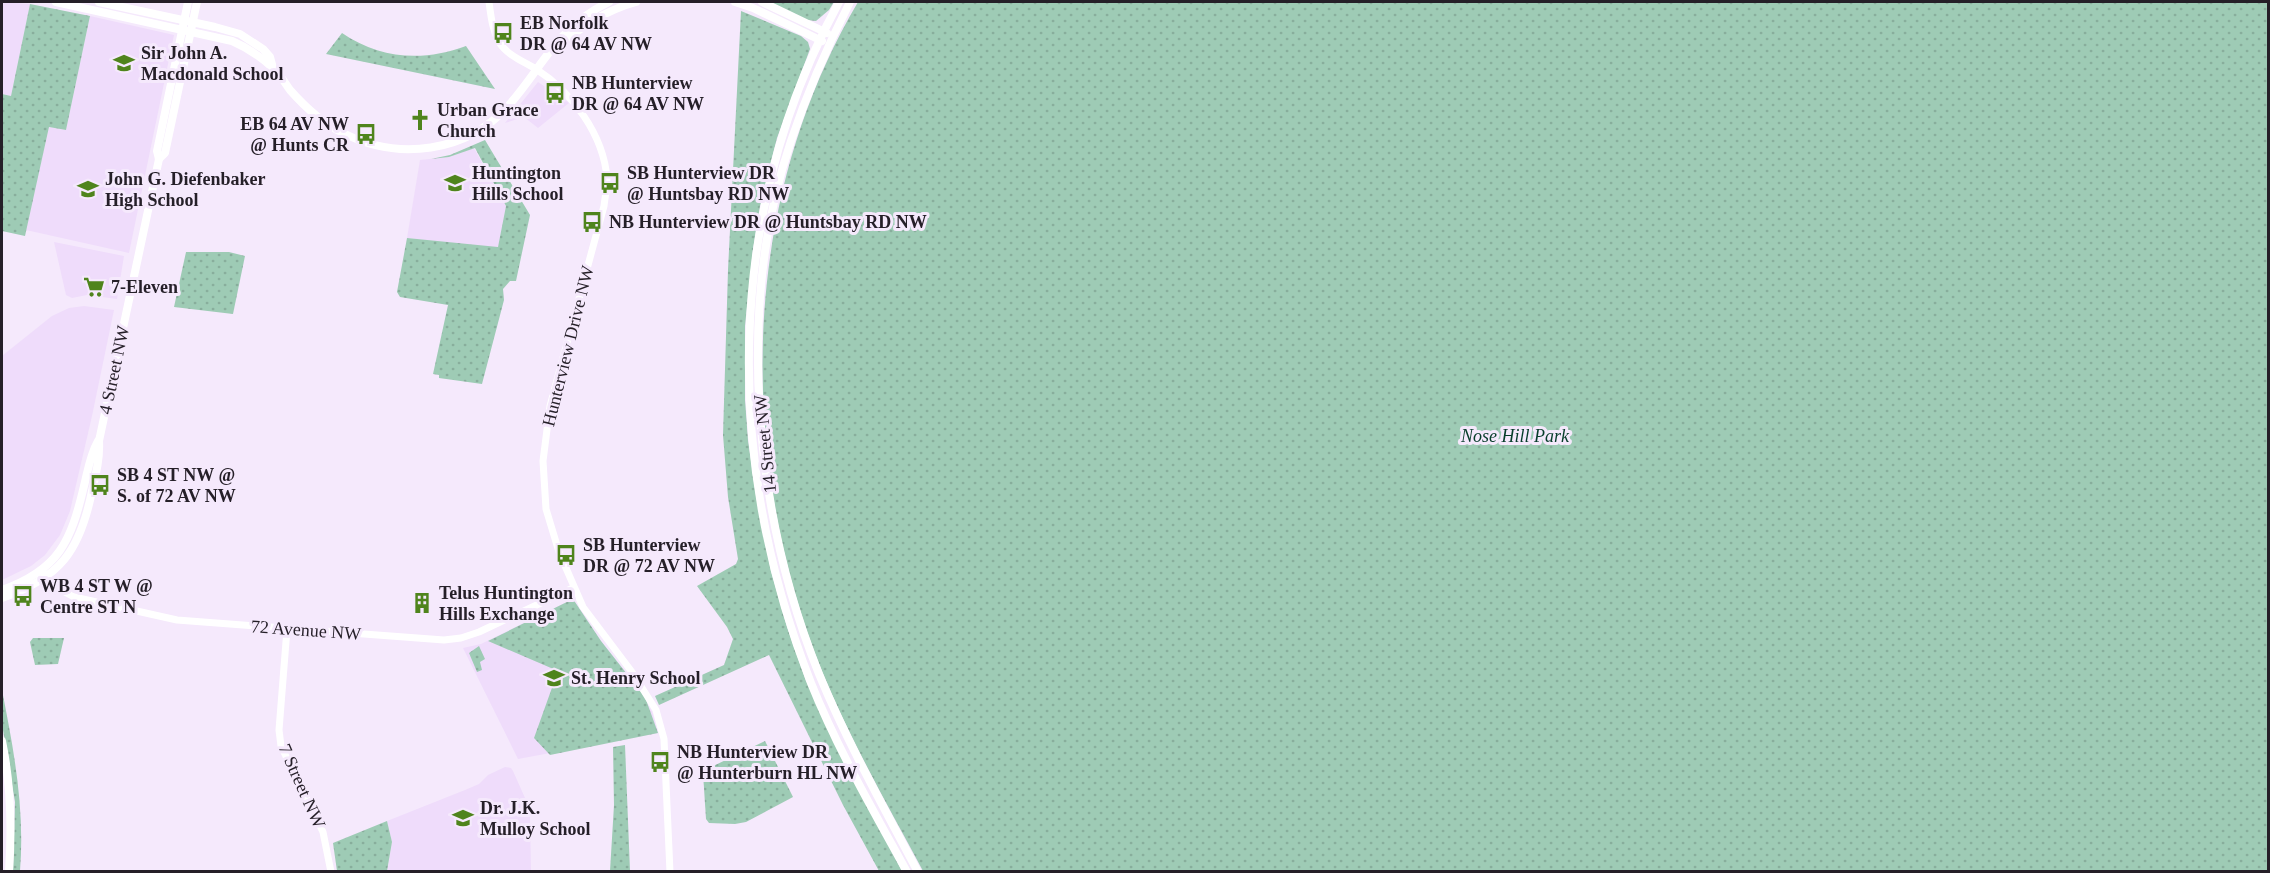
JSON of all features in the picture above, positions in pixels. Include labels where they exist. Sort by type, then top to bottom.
[{"type":"main road","points":[[56,2],[187,25],[215,27],[240,34],[255,43],[270,57],[273,69]]},
{"type":"main road","points":[[99,2],[187,25],[240,44],[273,69],[305,106],[333,128],[365,142],[390,148],[418,150],[459,141],[492,122],[511,104],[536,69],[560,42],[564,33],[576,21],[609,2]]},
{"type":"main road","points":[[560,42],[610,11],[636,2]]},
{"type":"main road","points":[[735,2],[830,40]]},
{"type":"main road","points":[[762,2],[810,24],[821,36]]},
{"type":"main road","points":[[810,24],[821,21],[838,2]]},
{"type":"main road","name":"14 Street NW","points":[[838,2],[813,53],[780,139],[764,207],[756,251],[749,324],[749,399],[752,440],[759,496],[774,570],[790,625],[812,684],[841,749],[906,872]]},
{"type":"main road","name":"14 Street NW","points":[[850,2],[830,40],[790,143],[771,225],[759,325],[758,370],[762,437],[769,491],[783,565],[804,633],[848,741],[918,872]]},
{"type":"main road","points":[[194,3],[204,20],[215,27]]},
{"type":"main road","name":"4 Street NW","points":[[2,598],[27,589],[45,573],[70,534],[78,513],[92,452],[99,441],[159,159],[165,153],[187,25],[194,3]]},
{"type":"main road","points":[[793,27],[812,42],[813,53]]},
{"type":"main road","name":"4 Street NW","points":[[2,590],[45,573]]},
{"type":"main road","points":[[2,741],[8,775],[11,824],[9,872]]},
{"type":"street","name":"Hunterview Drive NW","points":[[489,2],[493,29],[500,44],[509,53],[536,69],[574,101],[589,122],[597,139],[607,178],[604,206],[558,373],[544,440],[546,509],[559,552],[583,607],[632,672],[656,710],[664,739],[670,872]]},
{"type":"street","name":"72 Avenue NW","points":[[45,573],[59,588],[74,597],[177,620],[421,639],[456,639],[493,626],[573,588]]},
{"type":"street","name":"7 Street NW","points":[[287,629],[279,730],[281,746],[323,832],[331,872]]},
{"type":"shaded area","points":[[2,2],[30,4],[11,96],[2,94]]},
{"type":"shaded area","points":[[90,16],[174,35],[129,253],[26,230],[49,127],[66,130]]},
{"type":"shaded area","points":[[538,82],[569,103],[538,128],[524,117],[505,123]]},
{"type":"shaded area","name":"Huntington Hills School","points":[[474,148],[506,206],[498,248],[407,238],[420,160],[449,157]]},
{"type":"shaded area","points":[[54,242],[124,256],[117,299],[87,295],[72,298],[66,295]]},
{"type":"shaded area","points":[[84,306],[114,310],[70,511],[60,535],[45,555],[31,566],[2,580],[2,356],[52,316],[69,308]]},
{"type":"shaded area","name":"St. Henry School","points":[[573,599],[601,641],[636,685],[652,712],[658,733],[518,759],[463,648],[481,644]]},
{"type":"shaded area","name":"Dr. J.K. Mulloy School","points":[[505,767],[513,771],[530,815],[531,871],[387,872],[392,842],[387,821],[479,784],[488,775]]},
{"type":"green space","points":[[769,2],[834,2],[829,10],[816,21],[807,20]]},
{"type":"green space","name":"Nose Hill Park","points":[[858,2],[2268,2],[2268,871],[923,871],[850,734],[813,648],[788,568],[772,486],[763,403],[764,319],[773,236],[792,155],[820,77]]},
{"type":"green space","points":[[30,4],[90,16],[66,130],[49,127],[25,236],[2,231],[2,94],[11,96]]},
{"type":"green space","points":[[741,11],[801,36],[808,42],[810,49],[777,138],[760,206],[753,249],[745,326],[745,400],[756,496],[771,571],[806,681],[902,871],[879,871],[843,805],[769,655],[659,705],[655,696],[724,665],[733,639],[697,586],[736,564],[738,559],[728,497],[723,435],[728,270]]},
{"type":"green space","points":[[342,33],[371,48],[402,55],[434,54],[466,46],[495,89],[326,54]]},
{"type":"green space","points":[[485,140],[530,215],[516,281],[510,281],[503,289],[504,300],[482,384],[439,378],[439,375],[433,374],[448,305],[400,297],[397,292],[407,238],[498,247],[506,206],[475,148],[449,157],[431,159],[450,155]]},
{"type":"green space","points":[[186,252],[229,252],[245,256],[233,314],[174,307]]},
{"type":"green space","name":"St. Henry School","points":[[573,599],[601,641],[645,697],[658,733],[550,755],[534,738],[558,671],[488,641]]},
{"type":"green space","points":[[33,638],[64,638],[58,664],[35,665],[30,642]]},
{"type":"green space","points":[[479,646],[485,659],[480,662],[482,670],[477,672],[469,653]]},
{"type":"green space","points":[[2,690],[20,803],[20,871],[13,871],[15,802],[2,724]]},
{"type":"green space","points":[[765,741],[793,797],[746,822],[709,823],[706,819],[703,773],[705,770]]},
{"type":"green space","points":[[625,745],[630,871],[610,871],[614,805],[613,747]]},
{"type":"green space","points":[[387,821],[392,842],[387,871],[337,871],[333,843]]},
{"type":"place","name":"EB Norfolk DR @ 64 AV NW","points":[[503,33]]},
{"type":"place","name":"Sir John A. Macdonald School","points":[[124,63]]},
{"type":"place","name":"NB Hunterview DR @ 64 AV NW","points":[[555,93]]},
{"type":"place","name":"Urban Grace Church","points":[[420,120]]},
{"type":"place","name":"EB 64 AV NW @ Hunts CR","points":[[366,134]]},
{"type":"place","name":"Huntington Hills School","points":[[455,183]]},
{"type":"place","name":"SB Hunterview DR @ Huntsbay RD NW","points":[[610,183]]},
{"type":"place","name":"John G. Diefenbaker High School","points":[[88,189]]},
{"type":"place","name":"NB Hunterview DR @ Huntsbay RD NW","points":[[592,222]]},
{"type":"place","name":"7-Eleven","points":[[94,287]]},
{"type":"place","name":"SB 4 ST NW @ S. of 72 AV NW","points":[[100,485]]},
{"type":"place","name":"SB Hunterview DR @ 72 AV NW","points":[[566,555]]},
{"type":"place","name":"WB 4 ST W @ Centre ST N","points":[[23,596]]},
{"type":"place","name":"Telus Huntington Hills Exchange","points":[[422,603]]},
{"type":"place","name":"St. Henry School","points":[[554,678]]},
{"type":"place","name":"NB Hunterview DR @ Hunterburn HL NW","points":[[660,762]]},
{"type":"place","name":"Dr. J.K. Mulloy School","points":[[463,818]]}]
